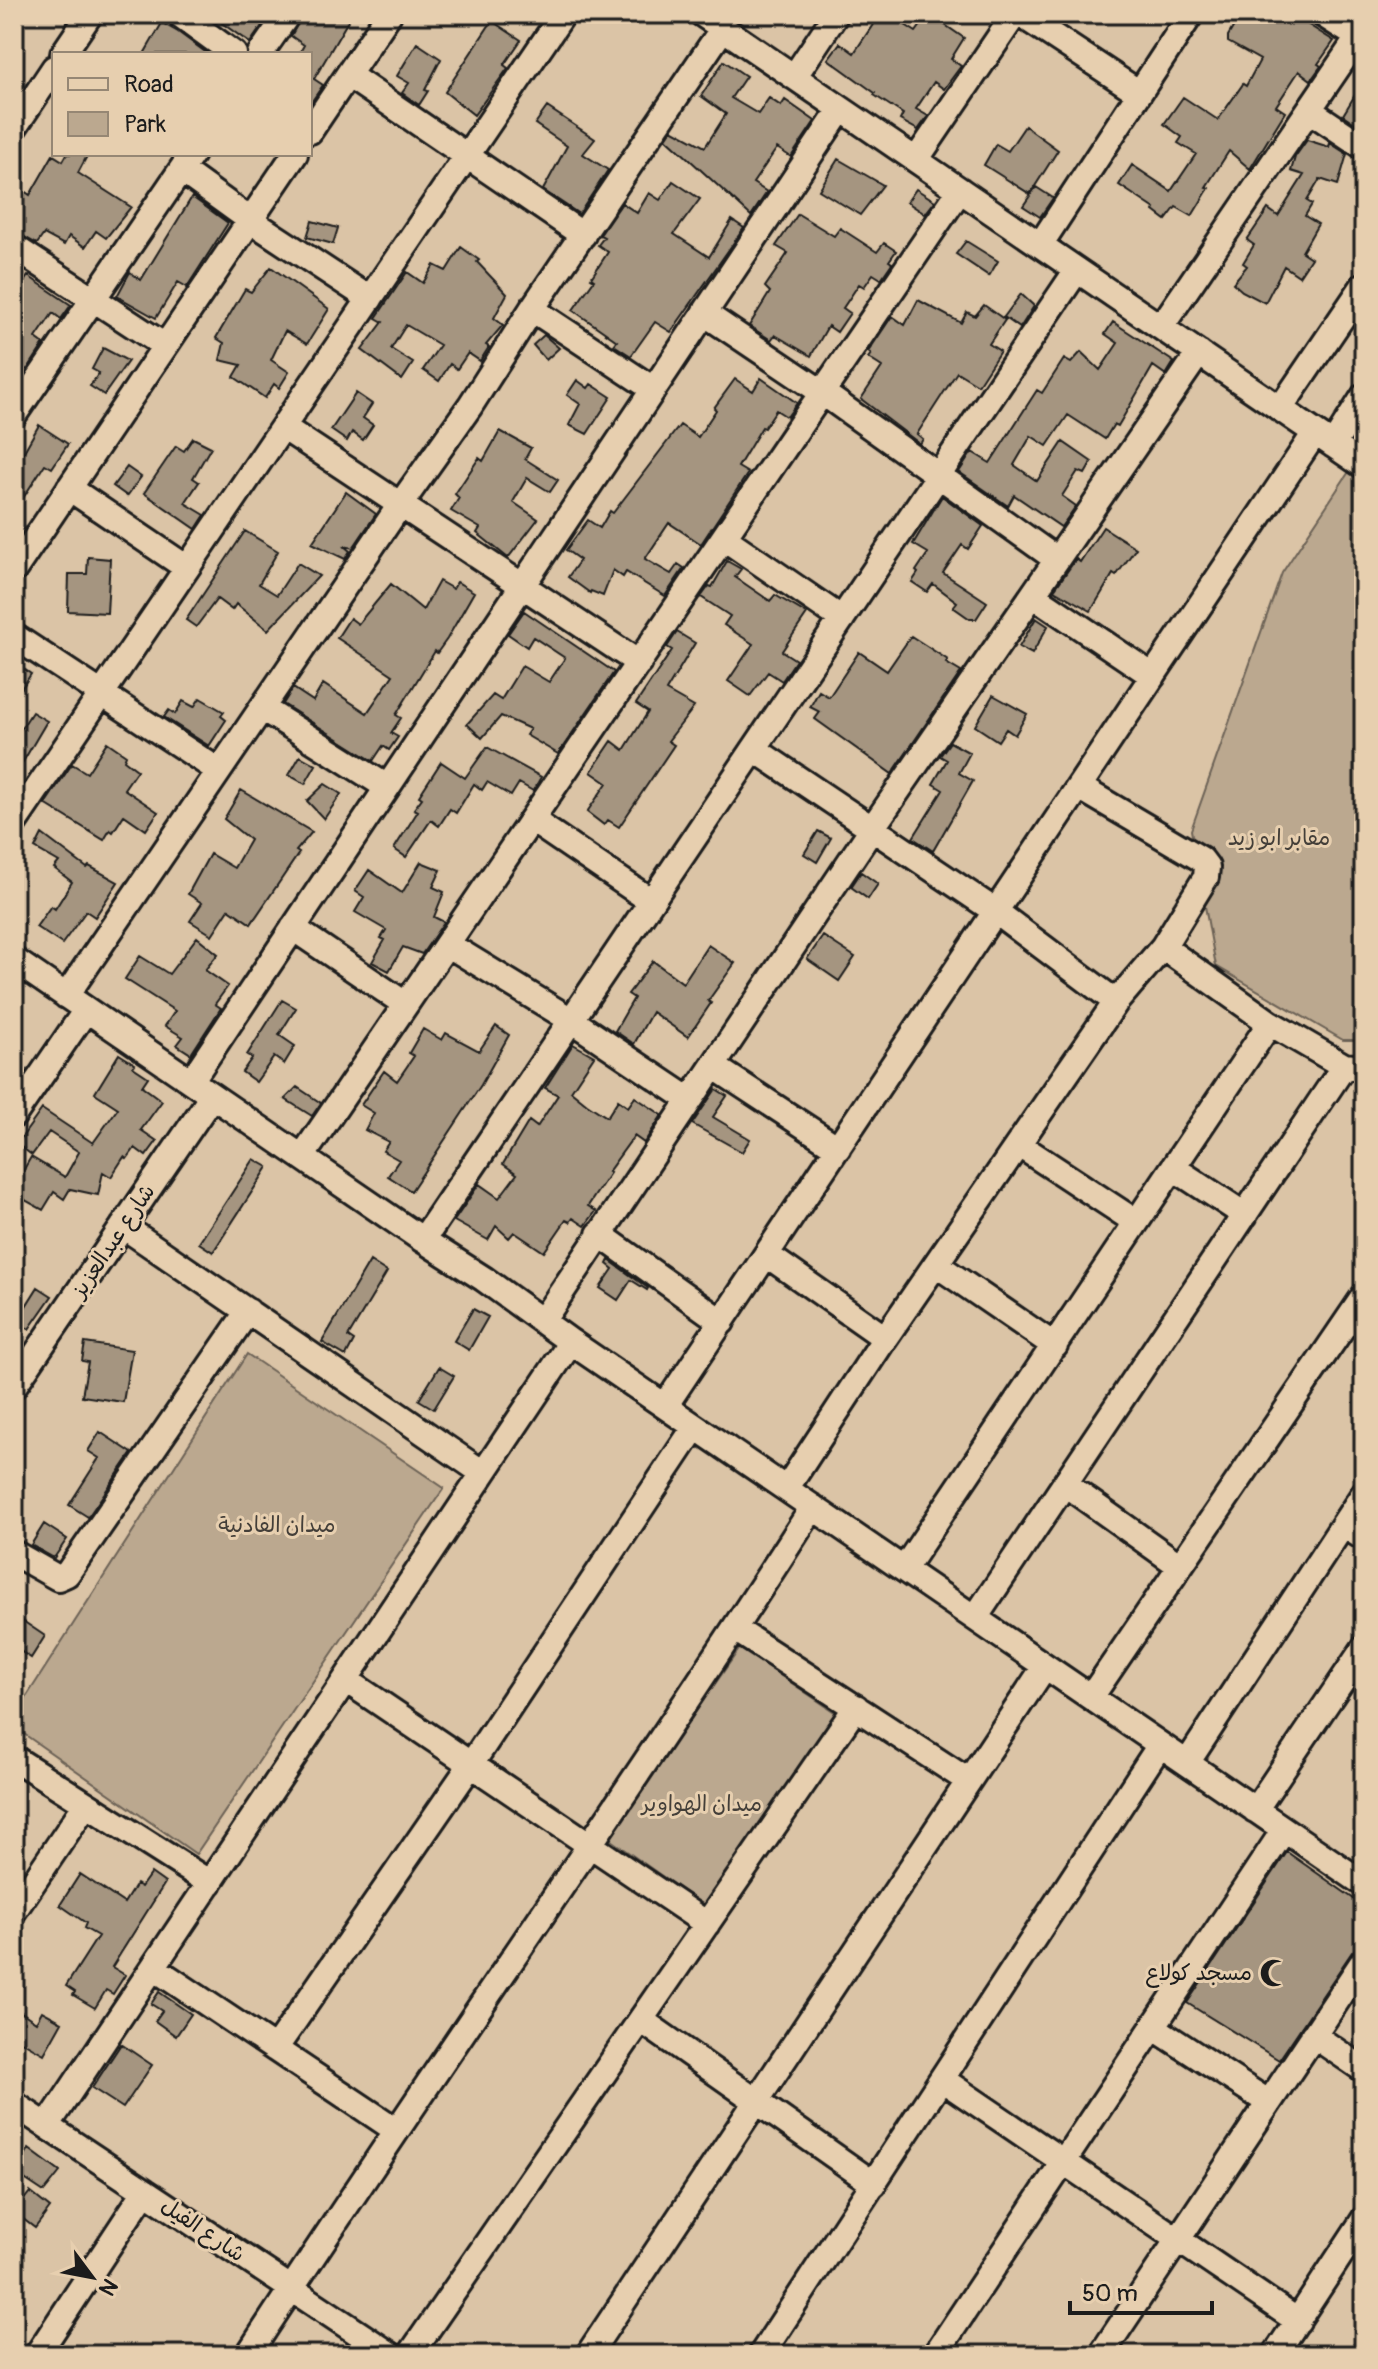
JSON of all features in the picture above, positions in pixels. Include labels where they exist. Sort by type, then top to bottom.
[{"type":"street","points":[[64,52],[90,14]]},
{"type":"street","points":[[179,14],[231,52]]},
{"type":"street","points":[[261,52],[288,14]]},
{"type":"street","points":[[312,128],[389,14]]},
{"type":"street","points":[[14,823],[563,14]]},
{"type":"street","points":[[702,14],[1364,466]]},
{"type":"street","points":[[794,77],[836,14]]},
{"type":"street","points":[[916,160],[1017,14],[1138,92]]},
{"type":"street","points":[[1040,245],[1191,14]]},
{"type":"street","points":[[1161,327],[1361,33],[1322,14]]},
{"type":"street","points":[[14,1115],[76,1003],[219,771],[470,406],[532,309],[723,28]]},
{"type":"street","points":[[14,128],[52,71]]},
{"type":"street","points":[[348,75],[583,235]]},
{"type":"street","points":[[191,1081],[841,109]]},
{"type":"street","points":[[1309,110],[1364,147]]},
{"type":"street","points":[[14,570],[294,156]]},
{"type":"street","points":[[14,415],[186,162],[250,220],[370,299]]},
{"type":"street","points":[[302,1157],[960,190]]},
{"type":"street","points":[[14,247],[165,346]]},
{"type":"street","points":[[423,1240],[1077,270]]},
{"type":"street","points":[[1280,409],[1364,285]]},
{"type":"street","points":[[532,309],[653,389]]},
{"type":"street","points":[[704,313],[823,393],[1056,559]]},
{"type":"street","points":[[543,1320],[873,827],[1199,353]]},
{"type":"street","points":[[665,1406],[1153,676],[1324,439],[1364,396]]},
{"type":"street","points":[[283,427],[639,663]]},
{"type":"street","points":[[69,488],[187,568]]},
{"type":"street","points":[[724,538],[842,619]]},
{"type":"street","points":[[1033,595],[1153,676]]},
{"type":"street","points":[[14,636],[219,771]]},
{"type":"street","points":[[262,708],[387,787]]},
{"type":"street","points":[[754,749],[995,911],[1116,1002]]},
{"type":"street","points":[[786,1489],[885,1338],[1116,1002],[1163,947],[1206,877],[1207,867],[1201,859],[1079,787]]},
{"type":"street","points":[[532,820],[651,901]]},
{"type":"street","points":[[293,928],[405,1004]]},
{"type":"street","points":[[447,944],[571,1020],[690,1100]]},
{"type":"street","points":[[975,1618],[1245,1215],[1354,1067],[1270,1023],[1163,947]]},
{"type":"street","points":[[14,960],[1364,1884]]},
{"type":"street","points":[[904,1569],[1270,1023]]},
{"type":"street","points":[[713,1066],[838,1148]]},
{"type":"street","name":"شارع عبدالعزيز","points":[[14,1386],[212,1096]]},
{"type":"street","points":[[1019,1145],[1136,1222]]},
{"type":"street","points":[[1175,1169],[1245,1215]]},
{"type":"street","points":[[123,1226],[483,1473]]},
{"type":"street","points":[[599,1234],[722,1322]]},
{"type":"street","points":[[767,1255],[885,1338]]},
{"type":"street","points":[[937,1265],[1055,1346]]},
{"type":"street","points":[[1091,1697],[1364,1296]]},
{"type":"street","points":[[14,1553],[49,1575],[58,1578],[67,1574],[248,1311]]},
{"type":"street","points":[[47,2126],[571,1342]]},
{"type":"street","points":[[275,2049],[470,1766],[695,1427]]},
{"type":"street","points":[[1065,1484],[1180,1566]]},
{"type":"street","points":[[1187,1763],[1364,1493]]},
{"type":"street","points":[[248,2355],[396,2130],[735,1629],[813,1507]]},
{"type":"street","points":[[1343,1525],[1364,1538]]},
{"type":"street","points":[[735,1629],[967,1780]]},
{"type":"street","points":[[1255,1810],[1364,1648]]},
{"type":"street","points":[[588,2355],[1045,1666]]},
{"type":"street","points":[[346,1680],[707,1924]]},
{"type":"street","points":[[410,2355],[856,1707]]},
{"type":"street","points":[[761,2355],[1160,1745]]},
{"type":"street","points":[[14,1758],[210,1883]]},
{"type":"street","points":[[14,1911],[86,1804]]},
{"type":"street","points":[[935,2355],[1284,1830]]},
{"type":"street","points":[[1101,2355],[1364,1960]]},
{"type":"street","points":[[154,1968],[396,2130]]},
{"type":"street","points":[[641,2020],[874,2184]]},
{"type":"street","points":[[1153,2027],[1268,2102]]},
{"type":"street","points":[[1313,2035],[1364,2070]]},
{"type":"street","points":[[943,2080],[1298,2321]]},
{"type":"street","name":"شارع الفيل","points":[[14,2104],[391,2355]]},
{"type":"street","points":[[37,2355],[145,2191]]},
{"type":"street","points":[[1275,2355],[1364,2219]]},
{"type":"green space","name":"مقابر ابو زيد","points":[[1364,449],[1364,1040],[1343,1040],[1216,966],[1191,830],[1282,573]]},
{"type":"green space","name":"ميدان الفادنية","points":[[247,1354],[444,1488],[196,1854],[14,1727],[14,1716]]},
{"type":"green space","name":"ميدان الهواوير","points":[[740,1648],[836,1713],[703,1905],[608,1838]]},
{"type":"building","points":[[209,14],[270,14],[250,43]]},
{"type":"building","points":[[303,14],[352,14],[314,79],[323,85],[312,101],[312,52],[300,52],[304,45],[291,36]]},
{"type":"building","points":[[880,14],[888,14],[916,32],[929,14],[964,38],[951,59],[961,66],[944,89],[934,82],[916,109],[928,116],[918,130],[900,120],[903,114],[828,59],[840,43],[854,53]]},
{"type":"building","points":[[1241,14],[1291,14],[1334,41],[1311,80],[1299,71],[1276,106],[1285,112],[1250,169],[1229,151],[1192,216],[1176,207],[1166,220],[1119,185],[1132,165],[1171,191],[1196,154],[1178,143],[1182,137],[1164,124],[1183,97],[1218,120],[1243,84],[1246,86],[1260,60],[1228,42],[1228,36]]},
{"type":"building","points":[[492,21],[521,40],[504,65],[508,68],[474,115],[445,92]]},
{"type":"building","points":[[162,23],[205,52],[145,52]]},
{"type":"building","points":[[417,43],[441,59],[419,105],[402,93],[409,83],[397,76]]},
{"type":"building","points":[[724,61],[746,76],[731,98],[758,114],[769,98],[781,106],[785,100],[815,121],[791,157],[777,148],[753,183],[767,192],[751,216],[666,138],[672,129],[705,147],[726,114],[701,96]]},
{"type":"building","points":[[1364,80],[1364,129],[1343,115]]},
{"type":"building","points":[[547,107],[595,139],[583,154],[608,170],[579,214],[543,190],[567,146],[535,124]]},
{"type":"building","points":[[1025,126],[1058,150],[1030,194],[984,165],[996,144],[1008,151]]},
{"type":"building","points":[[1307,140],[1329,147],[1330,143],[1347,154],[1338,185],[1320,179],[1307,201],[1312,204],[1305,216],[1318,224],[1302,252],[1311,258],[1299,276],[1284,266],[1265,303],[1233,283],[1247,266],[1243,263],[1254,245],[1247,240],[1268,209],[1278,216],[1304,175],[1291,171],[1295,157]]},
{"type":"building","points":[[52,156],[63,161],[66,156],[87,156],[78,173],[131,207],[106,238],[96,231],[85,247],[69,236],[64,245],[44,234],[37,244],[14,231],[14,184],[30,195]]},
{"type":"building","points":[[838,159],[883,185],[860,215],[819,190]]},
{"type":"building","points":[[673,181],[700,199],[674,234],[709,257],[732,220],[744,228],[671,332],[655,322],[631,356],[614,345],[617,341],[573,310],[594,280],[591,278],[608,252],[598,245],[604,237],[600,235],[622,203],[637,213],[649,193],[660,200]]},
{"type":"building","points":[[1036,187],[1053,198],[1040,217],[1023,206]]},
{"type":"building","points":[[916,189],[935,201],[925,214],[907,202]]},
{"type":"building","points":[[192,197],[228,223],[187,287],[178,282],[156,318],[117,296],[130,272],[141,280]]},
{"type":"building","points":[[798,214],[834,236],[840,228],[877,252],[884,243],[896,251],[881,279],[873,274],[864,287],[859,284],[843,308],[850,313],[837,332],[828,326],[811,356],[775,335],[771,340],[749,326],[770,292],[765,287],[788,253],[776,246]]},
{"type":"building","points":[[312,221],[338,228],[333,244],[307,237]]},
{"type":"building","points":[[966,241],[998,261],[989,276],[956,254]]},
{"type":"building","points":[[461,247],[479,260],[477,262],[507,294],[494,318],[503,325],[486,345],[489,347],[480,361],[468,353],[457,369],[450,364],[439,381],[423,370],[440,345],[406,325],[391,349],[413,363],[402,380],[362,350],[383,322],[376,318],[407,272],[423,283],[434,265],[446,271]]},
{"type":"building","points":[[271,267],[329,309],[307,344],[285,331],[271,360],[289,372],[279,388],[274,384],[265,398],[234,377],[241,365],[220,360],[224,343],[216,338],[245,289],[251,292]]},
{"type":"building","points":[[28,276],[71,305],[61,319],[53,313],[36,338],[44,344],[27,370],[14,362],[14,296]]},
{"type":"building","points":[[1021,294],[1034,306],[1020,328],[1004,317]]},
{"type":"building","points":[[918,300],[961,323],[967,312],[975,316],[984,305],[1005,320],[989,344],[1000,351],[978,385],[957,372],[917,434],[923,439],[920,444],[861,399],[882,367],[868,358],[871,354],[868,352],[892,316],[905,325]]},
{"type":"building","points":[[1113,322],[1174,362],[1166,375],[1153,366],[1118,426],[1114,424],[1105,439],[1068,415],[1047,446],[1031,436],[1014,465],[1037,481],[1063,442],[1092,462],[1085,474],[1078,471],[1062,496],[1076,506],[1061,527],[1014,495],[1008,506],[959,472],[972,452],[990,463],[1037,390],[1042,393],[1064,359],[1071,363],[1081,352],[1100,370],[1118,343],[1105,334]]},
{"type":"building","points":[[544,335],[559,348],[546,360],[533,345]]},
{"type":"building","points":[[103,348],[128,361],[104,395],[90,386],[99,373],[92,369]]},
{"type":"building","points":[[761,378],[797,403],[787,417],[776,410],[762,427],[738,467],[748,473],[701,544],[669,523],[645,559],[671,574],[678,564],[684,568],[665,596],[626,572],[623,577],[613,570],[603,596],[590,593],[568,577],[580,560],[566,550],[588,520],[600,528],[610,511],[613,513],[680,425],[698,437],[735,379],[753,391]]},
{"type":"building","points":[[577,380],[588,388],[591,384],[611,397],[587,434],[569,425],[580,404],[567,395]]},
{"type":"building","points":[[356,393],[372,404],[363,418],[373,425],[363,440],[352,432],[347,441],[331,430]]},
{"type":"building","points":[[39,425],[68,444],[52,468],[45,464],[14,512],[14,469]]},
{"type":"building","points":[[500,431],[531,448],[525,459],[558,480],[550,492],[527,478],[513,502],[538,519],[508,558],[477,533],[480,528],[451,511],[459,498],[455,494],[479,458],[483,461]]},
{"type":"building","points":[[193,438],[211,447],[193,478],[199,482],[185,503],[205,515],[196,529],[144,493],[176,446],[184,451]]},
{"type":"building","points":[[127,467],[141,477],[127,496],[113,486]]},
{"type":"building","points":[[346,492],[376,514],[353,548],[344,546],[350,551],[345,559],[312,543]]},
{"type":"building","points":[[942,496],[983,526],[968,549],[962,545],[943,573],[987,602],[976,619],[970,619],[953,607],[957,602],[933,584],[927,592],[912,582],[928,553],[913,544]]},
{"type":"building","points":[[1103,527],[1136,548],[1116,576],[1113,574],[1091,611],[1054,590],[1076,559],[1080,562]]},
{"type":"building","points":[[245,531],[278,551],[259,584],[277,595],[298,563],[319,576],[268,630],[236,604],[232,610],[217,599],[196,627],[186,620]]},
{"type":"building","points":[[88,557],[110,559],[107,613],[68,611],[69,574],[87,574]]},
{"type":"building","points":[[727,561],[741,569],[735,577],[770,601],[775,595],[807,614],[782,651],[796,660],[782,681],[768,672],[750,696],[728,681],[753,644],[724,625],[730,616],[701,597],[709,586],[712,587]]},
{"type":"building","points":[[439,581],[453,589],[457,582],[474,592],[396,715],[401,718],[391,733],[398,737],[389,750],[383,746],[373,761],[283,704],[293,688],[313,701],[323,684],[367,713],[393,675],[337,638],[350,618],[358,624],[391,584],[423,610]]},
{"type":"building","points":[[524,611],[614,672],[558,754],[526,735],[530,729],[501,716],[482,738],[467,724],[493,695],[501,700],[522,666],[549,682],[565,658],[533,637],[527,647],[508,634]]},
{"type":"building","points":[[1036,618],[1048,626],[1032,654],[1019,647]]},
{"type":"building","points":[[677,632],[695,643],[666,691],[694,707],[668,741],[674,745],[619,827],[608,820],[604,825],[587,812],[607,783],[591,772],[612,741],[624,750],[648,712],[636,704],[672,650],[667,647]]},
{"type":"building","points":[[911,636],[961,672],[892,774],[815,719],[820,712],[810,707],[819,691],[829,697],[859,652],[887,671]]},
{"type":"building","points":[[14,662],[31,674],[14,700]]},
{"type":"building","points":[[993,695],[1027,714],[1015,735],[1006,729],[998,741],[975,726]]},
{"type":"building","points":[[200,698],[224,712],[221,716],[226,720],[209,746],[164,717],[169,710],[175,714],[183,701],[194,707]]},
{"type":"building","points":[[32,712],[47,721],[14,777],[14,729],[19,732]]},
{"type":"building","points":[[107,742],[126,755],[124,760],[137,770],[124,789],[158,812],[146,830],[124,815],[104,840],[45,804],[72,764],[87,773]]},
{"type":"building","points":[[950,742],[970,753],[959,773],[973,781],[933,851],[913,838],[943,790],[933,784],[947,760],[940,756]]},
{"type":"building","points":[[487,747],[541,777],[533,791],[519,783],[511,796],[487,782],[482,790],[474,784],[456,813],[450,809],[439,826],[431,820],[406,857],[394,849],[418,811],[414,809],[422,798],[419,796],[441,762],[465,778]]},
{"type":"building","points":[[300,756],[316,765],[305,784],[289,775]]},
{"type":"building","points":[[325,784],[341,794],[324,819],[307,801]]},
{"type":"building","points":[[241,790],[312,832],[296,851],[299,853],[251,924],[229,909],[212,935],[190,921],[202,903],[188,894],[210,854],[234,868],[250,840],[224,819]]},
{"type":"building","points":[[818,831],[831,838],[817,862],[804,854]]},
{"type":"building","points":[[42,834],[87,868],[89,866],[118,882],[95,917],[86,911],[62,944],[36,927],[51,906],[55,909],[72,882],[54,868],[59,862],[35,848]]},
{"type":"building","points":[[421,862],[441,870],[433,887],[444,892],[434,917],[444,922],[422,954],[403,947],[389,971],[372,962],[385,940],[381,938],[386,930],[355,912],[364,897],[355,891],[369,870],[402,893]]},
{"type":"building","points":[[861,872],[878,884],[868,899],[851,887]]},
{"type":"building","points":[[823,936],[855,957],[839,981],[807,959]]},
{"type":"building","points":[[197,937],[218,954],[205,970],[228,986],[215,1004],[221,1008],[191,1054],[177,1045],[183,1037],[165,1026],[175,1011],[125,979],[140,956],[169,974]]},
{"type":"building","points":[[708,945],[735,963],[708,1001],[711,1003],[688,1037],[652,1012],[634,1044],[615,1031],[634,998],[628,994],[653,961],[683,983]]},
{"type":"building","points":[[282,1000],[296,1008],[279,1035],[295,1046],[284,1064],[274,1057],[256,1082],[242,1072],[252,1058],[247,1055]]},
{"type":"building","points":[[496,1026],[509,1035],[481,1085],[411,1191],[388,1176],[399,1160],[383,1151],[389,1142],[365,1130],[374,1113],[361,1105],[384,1071],[397,1081],[414,1056],[409,1053],[423,1029],[442,1040],[446,1033],[479,1051]]},
{"type":"building","points":[[573,1044],[594,1056],[571,1091],[587,1104],[607,1117],[618,1100],[628,1107],[635,1097],[662,1115],[644,1143],[634,1136],[608,1172],[588,1206],[596,1211],[585,1226],[573,1218],[570,1222],[566,1220],[544,1252],[514,1232],[509,1238],[496,1226],[488,1240],[454,1221],[479,1184],[499,1198],[517,1174],[503,1164],[529,1121],[537,1127],[558,1095],[545,1088]]},
{"type":"building","points":[[119,1054],[148,1077],[142,1086],[162,1101],[141,1130],[157,1141],[146,1156],[135,1148],[127,1159],[124,1157],[111,1177],[103,1172],[98,1195],[70,1189],[64,1199],[54,1192],[43,1210],[14,1194],[14,1186],[31,1157],[65,1177],[79,1152],[49,1132],[32,1155],[17,1144],[42,1109],[93,1143],[118,1108],[95,1093]]},
{"type":"building","points":[[297,1087],[321,1103],[312,1116],[285,1099]]},
{"type":"building","points":[[716,1089],[727,1096],[713,1117],[750,1139],[742,1152],[692,1124]]},
{"type":"building","points":[[254,1159],[268,1167],[213,1252],[199,1243]]},
{"type":"building","points":[[609,1260],[647,1290],[631,1280],[618,1300],[600,1288],[613,1269],[607,1264]]},
{"type":"building","points":[[370,1261],[387,1272],[348,1337],[354,1341],[346,1356],[322,1342]]},
{"type":"building","points":[[38,1287],[52,1296],[29,1329],[16,1322]]},
{"type":"building","points":[[473,1309],[488,1317],[469,1350],[454,1341]]},
{"type":"building","points":[[85,1343],[132,1350],[123,1402],[82,1396],[88,1362],[82,1361]]},
{"type":"building","points":[[439,1367],[454,1376],[434,1409],[419,1400]]},
{"type":"building","points":[[100,1432],[132,1453],[88,1517],[69,1505],[99,1458],[88,1451]]},
{"type":"building","points":[[44,1524],[67,1539],[54,1558],[31,1545]]},
{"type":"building","points":[[14,1615],[45,1636],[31,1658],[14,1647]]},
{"type":"building","name":"مسجد كولاع","points":[[1287,1852],[1364,1906],[1364,1943],[1352,1952],[1279,2060],[1187,2003]]},
{"type":"building","points":[[151,1873],[165,1883],[112,1967],[125,1975],[113,1994],[106,1990],[95,2008],[73,1995],[75,1992],[66,1986],[98,1936],[84,1928],[86,1923],[60,1905],[80,1874],[124,1903],[136,1884],[141,1887]]},
{"type":"building","points":[[159,1992],[191,2014],[176,2036],[155,2021],[162,2011],[151,2004]]},
{"type":"building","points":[[14,2007],[36,2022],[42,2011],[62,2022],[44,2054],[14,2037]]},
{"type":"building","points":[[121,2044],[152,2065],[123,2108],[92,2088]]},
{"type":"building","points":[[29,2149],[60,2172],[44,2192],[14,2172]]},
{"type":"building","points":[[30,2192],[50,2208],[35,2228],[14,2212]]},
{"type":"place","name":"مسجد كولاع","points":[[1274,1973]]}]
